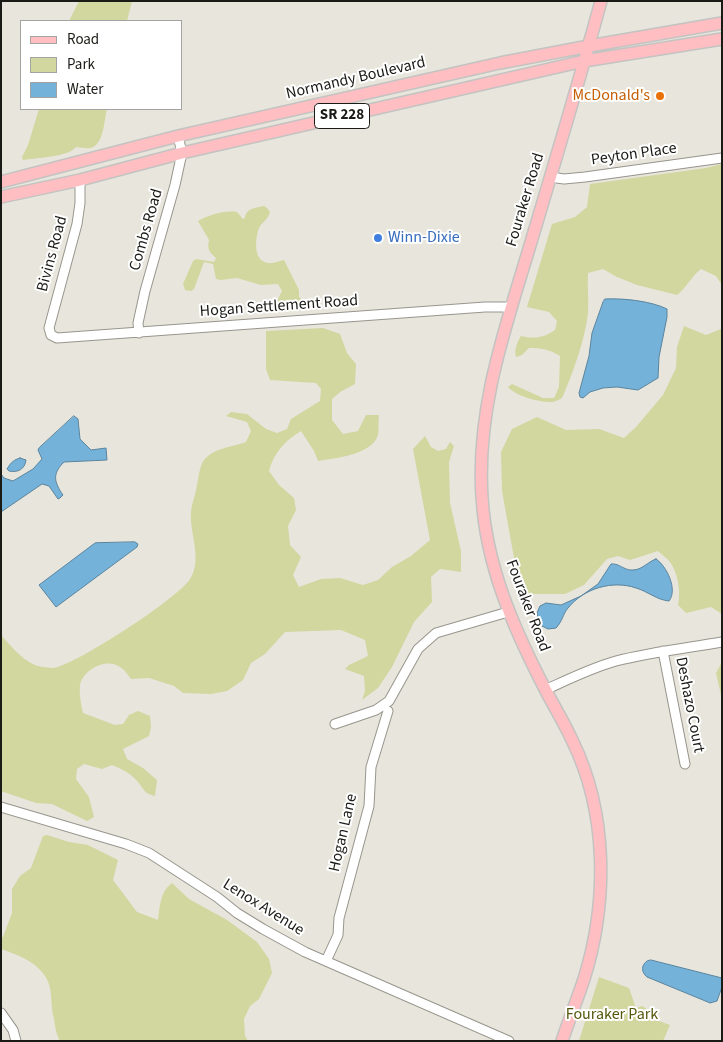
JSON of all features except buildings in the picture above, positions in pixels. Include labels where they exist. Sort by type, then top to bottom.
[{"type":"main road","name":"Fouraker Road","points":[[562,1041],[584,978],[594,940],[601,866],[599,834],[588,784],[572,739],[520,640],[494,570],[482,498],[482,438],[495,363],[601,1]]},
{"type":"main road","name":"Normandy Boulevard","points":[[1,182],[178,136],[500,63],[722,23]]},
{"type":"main road","name":"Normandy Boulevard","points":[[1,197],[80,180],[182,153],[584,61],[722,39]]},
{"type":"street","name":"Combs Road","points":[[139,333],[138,323],[145,291],[175,185],[182,153],[178,136]]},
{"type":"street","name":"Peyton Place","points":[[550,177],[564,179],[585,177],[722,158]]},
{"type":"street","name":"Bivins Road","points":[[51,335],[49,328],[78,224],[80,180]]},
{"type":"street","name":"Hogan Settlement Road","points":[[51,335],[57,338],[486,307],[511,307]]},
{"type":"street","points":[[335,724],[376,710],[389,701],[418,649],[436,633],[508,612]]},
{"type":"street","points":[[545,690],[581,674],[616,662],[663,651],[722,642]]},
{"type":"street","name":"Deshazo Court","points":[[663,651],[685,764]]},
{"type":"street","name":"Hogan Lane","points":[[326,961],[338,935],[339,918],[369,806],[371,767],[388,711]]},
{"type":"street","name":"Lenox Avenue","points":[[1,807],[126,844],[149,853],[263,929],[326,961],[509,1041]]},
{"type":"street","points":[[1,1013],[13,1030],[16,1041]]},
{"type":"green space","points":[[79,1],[132,1],[127,20],[70,20]]},
{"type":"green space","points":[[39,110],[107,110],[99,142],[91,148],[76,147],[59,155],[23,160],[22,157],[28,145]]},
{"type":"green space","points":[[722,164],[722,285],[716,276],[701,269],[677,295],[637,285],[603,269],[588,273],[587,322],[582,344],[562,398],[552,402],[540,401],[522,396],[508,387],[512,384],[543,398],[554,398],[559,387],[560,356],[545,349],[537,348],[529,348],[522,355],[516,357],[515,354],[517,343],[521,336],[539,337],[555,330],[557,321],[549,312],[527,307],[552,224],[575,217],[587,207],[590,184],[706,168]]},
{"type":"green space","points":[[264,206],[270,212],[259,228],[256,249],[260,258],[268,263],[284,260],[299,290],[299,297],[303,300],[304,307],[301,310],[277,312],[274,307],[282,291],[278,284],[261,285],[237,278],[216,279],[213,264],[204,262],[194,289],[191,291],[185,290],[183,284],[193,261],[196,259],[214,262],[216,258],[209,250],[209,240],[198,221],[222,212],[237,212],[243,219],[249,210]]},
{"type":"green space","points":[[684,326],[706,335],[722,327],[722,614],[711,607],[686,613],[678,605],[678,583],[673,566],[658,551],[630,560],[618,556],[607,559],[584,585],[565,594],[528,594],[516,568],[502,491],[501,452],[512,429],[537,417],[566,430],[599,429],[624,438],[663,395],[676,368],[677,347]]},
{"type":"green space","points":[[323,328],[340,334],[347,353],[356,364],[355,384],[332,399],[332,420],[343,434],[358,431],[366,415],[379,415],[378,435],[374,442],[361,451],[343,457],[318,461],[301,431],[285,443],[274,458],[269,471],[279,485],[294,498],[296,510],[288,526],[290,545],[301,557],[293,575],[299,587],[321,579],[340,578],[363,585],[378,580],[392,567],[411,556],[430,540],[413,449],[425,436],[431,447],[438,451],[446,449],[450,442],[454,446],[449,462],[450,503],[461,551],[461,572],[440,569],[431,577],[432,602],[414,622],[392,667],[378,688],[362,700],[365,691],[364,676],[345,669],[349,665],[368,656],[365,640],[341,630],[285,632],[265,654],[251,663],[243,680],[227,691],[211,694],[183,693],[174,686],[149,678],[131,679],[120,667],[108,663],[102,664],[90,670],[80,685],[83,713],[115,725],[123,724],[129,715],[138,711],[150,716],[151,727],[149,736],[123,749],[127,759],[143,768],[157,780],[155,796],[146,792],[135,778],[112,765],[102,769],[84,764],[77,769],[76,779],[89,797],[94,817],[87,821],[52,804],[36,803],[1,791],[1,635],[25,659],[39,666],[54,668],[66,664],[126,630],[181,588],[190,579],[194,571],[196,554],[191,511],[202,463],[208,456],[218,450],[246,442],[251,431],[247,422],[226,416],[231,412],[247,414],[266,429],[277,433],[287,429],[291,419],[320,401],[321,389],[316,383],[270,380],[266,369],[266,331]]},
{"type":"green space","points":[[722,662],[722,699],[716,673]]},
{"type":"green space","points":[[47,835],[69,842],[88,845],[118,860],[113,880],[137,912],[158,920],[163,895],[172,883],[189,899],[227,920],[257,942],[269,959],[272,973],[259,999],[250,1006],[244,1019],[245,1036],[248,1041],[60,1041],[55,1027],[50,988],[43,973],[38,967],[24,958],[1,949],[1,937],[3,937],[12,913],[12,889],[20,876],[31,868],[43,836]]},
{"type":"green space","name":"Fouraker Park","points":[[599,977],[629,988],[636,1008],[642,1006],[649,1010],[646,1016],[670,1025],[663,1041],[579,1041]]},
{"type":"water","points":[[605,299],[637,301],[667,309],[659,357],[658,378],[638,390],[617,387],[603,388],[590,392],[583,398],[580,397],[579,393],[589,356],[592,333]]},
{"type":"water","points":[[74,416],[78,419],[80,439],[91,450],[106,448],[107,460],[64,462],[56,474],[56,482],[63,495],[60,498],[58,499],[49,486],[42,484],[1,512],[1,474],[4,478],[13,481],[33,469],[42,459],[39,448]]},
{"type":"water","points":[[20,458],[26,460],[23,468],[15,471],[7,469],[14,461]]},
{"type":"water","points":[[135,542],[138,544],[137,547],[56,607],[39,585],[95,543]]},
{"type":"water","points":[[656,559],[660,562],[667,572],[672,585],[669,601],[636,588],[618,585],[599,588],[583,594],[598,584],[611,564],[616,564],[630,570],[641,568]]},
{"type":"water","points":[[581,596],[566,610],[556,628],[548,629],[540,625],[537,613],[540,606],[546,603],[561,605]]},
{"type":"water","points":[[651,960],[722,978],[722,987],[717,1001],[710,1003],[647,977],[643,967],[647,961]]},
{"type":"place","name":"McDonald's","points":[[660,96]]},
{"type":"place","name":"Winn-Dixie","points":[[378,238]]}]
